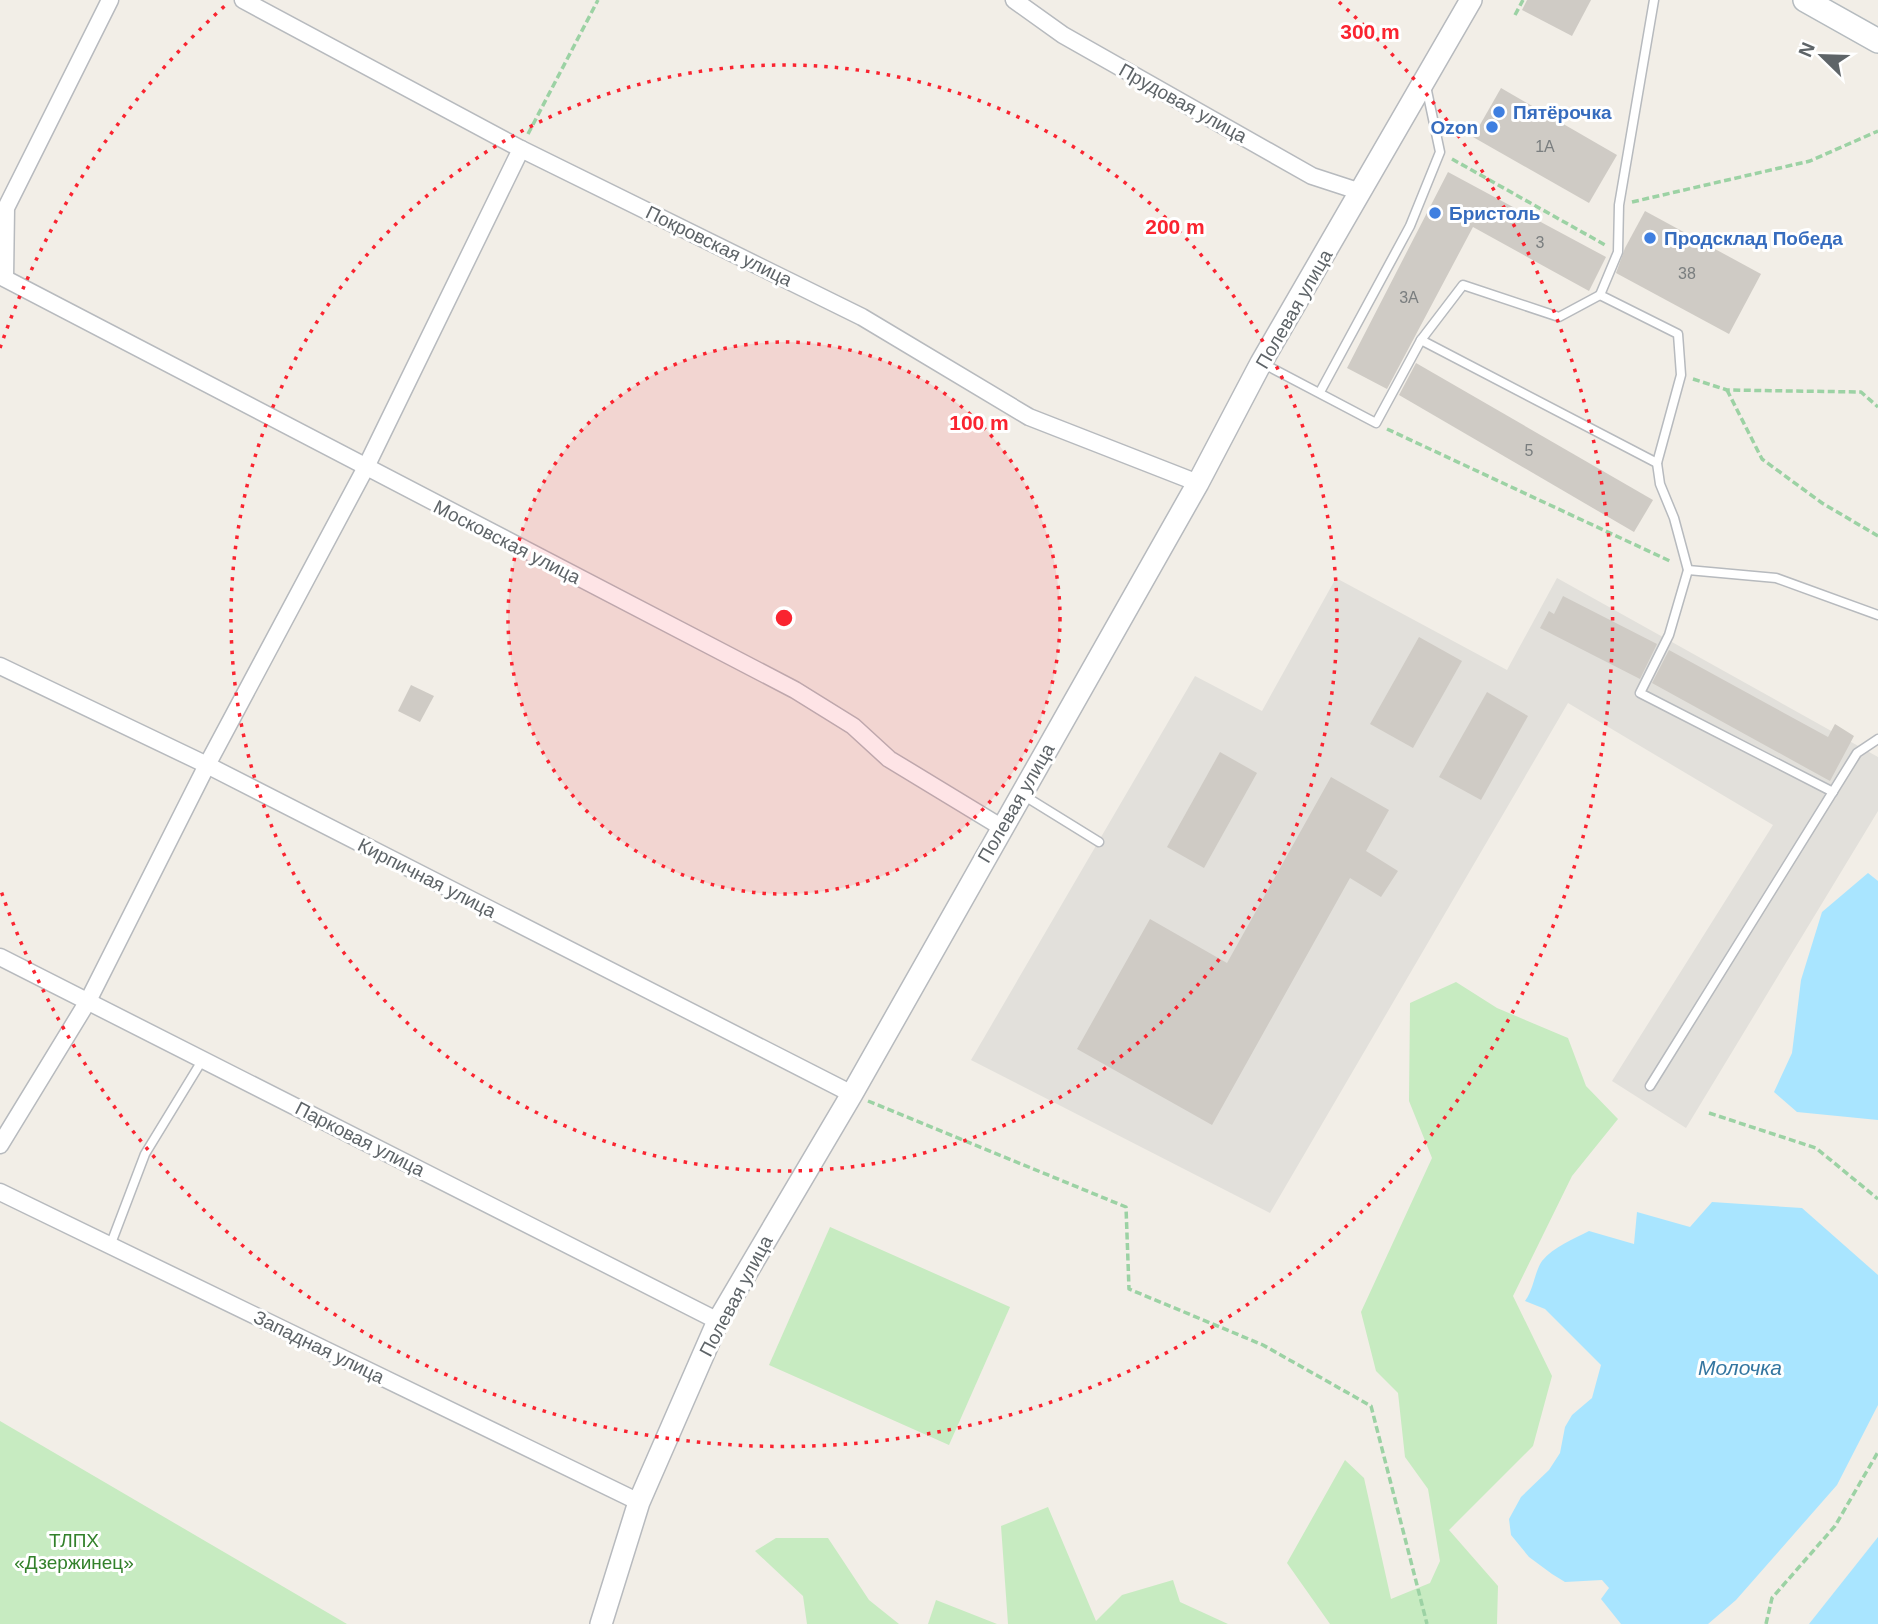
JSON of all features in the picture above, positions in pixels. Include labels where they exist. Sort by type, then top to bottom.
[{"type":"main road","points":[[1805,0],[1878,41]]},
{"type":"street","points":[[3,277],[6,208],[110,0]]},
{"type":"street","name":"Покровская улица","points":[[243,0],[521,149],[862,317],[1029,417],[1198,483]]},
{"type":"street","name":"Прудовая улица","points":[[1013,0],[1063,35],[1312,176],[1361,192]]},
{"type":"street","name":"Полевая улица","points":[[601,1624],[639,1502],[719,1321],[852,1094],[1198,483],[1261,363],[1471,0]]},
{"type":"street","points":[[0,1145],[88,1001],[207,765],[365,468],[521,149]]},
{"type":"street","name":"Московская улица","points":[[3,277],[795,690],[853,726],[889,759],[1001,827]]},
{"type":"street","name":"Кирпичная улица","points":[[0,666],[207,765],[852,1094]]},
{"type":"street","name":"Парковая улица","points":[[0,957],[719,1321]]},
{"type":"street","name":"Западная улица","points":[[0,1192],[639,1502]]},
{"type":"lane","points":[[1261,363],[1376,423],[1421,340],[1463,285],[1559,317],[1600,295],[1618,252],[1619,205],[1654,0]]},
{"type":"lane","points":[[1320,392],[1410,226],[1440,152],[1425,80]]},
{"type":"lane","points":[[1600,295],[1678,334],[1681,375],[1657,463],[1660,484],[1674,518],[1688,570],[1669,635],[1640,693],[1833,792]]},
{"type":"lane","points":[[1421,340],[1657,463]]},
{"type":"lane","points":[[1688,570],[1776,578],[1878,615]]},
{"type":"lane","points":[[1650,1086],[1857,753],[1878,739]]},
{"type":"lane","points":[[1021,793],[1098,842]]},
{"type":"lane","points":[[110,1246],[145,1154],[203,1059]]},
{"type":"path","points":[[521,149],[598,0]]},
{"type":"path","points":[[1516,15],[1523,0]]},
{"type":"path","points":[[1619,205],[1810,161],[1878,131]]},
{"type":"path","points":[[1440,152],[1618,252]]},
{"type":"path","points":[[1681,375],[1727,390],[1861,392],[1878,407]]},
{"type":"path","points":[[1727,390],[1762,459],[1822,503],[1878,536]]},
{"type":"path","points":[[1376,423],[1688,570]]},
{"type":"path","points":[[852,1094],[1126,1207],[1129,1289],[1263,1345],[1371,1406],[1427,1624]]},
{"type":"path","points":[[1709,1113],[1816,1148],[1878,1199]]},
{"type":"path","points":[[1766,1624],[1772,1598],[1835,1526],[1878,1452]]},
{"type":"shaded area","points":[[1336,578],[1507,670],[1557,578],[1878,757],[1878,811],[1686,1128],[1612,1081],[1773,825],[1568,703],[1270,1213],[971,1060],[1195,676],[1262,711]]},
{"type":"green space","points":[[1456,982],[1497,1008],[1568,1038],[1586,1086],[1618,1119],[1572,1176],[1513,1296],[1552,1376],[1533,1446],[1449,1530],[1498,1586],[1497,1624],[1330,1624],[1287,1563],[1345,1460],[1364,1478],[1391,1599],[1430,1583],[1440,1561],[1428,1489],[1405,1457],[1398,1393],[1376,1371],[1361,1312],[1432,1158],[1409,1101],[1410,1003]]},
{"type":"green space","points":[[830,1227],[1010,1307],[949,1445],[769,1365]]},
{"type":"green space","name":"ТЛПХ «Дзержинец»","points":[[0,1421],[347,1624],[0,1624]]},
{"type":"green space","points":[[1048,1507],[1096,1621],[1122,1595],[1173,1580],[1180,1602],[1228,1624],[1008,1624],[1001,1526]]},
{"type":"green space","points":[[776,1538],[828,1538],[869,1600],[899,1624],[807,1624],[803,1596],[755,1551]]},
{"type":"green space","points":[[936,1600],[997,1624],[928,1624]]},
{"type":"water","points":[[1868,873],[1878,881],[1878,1120],[1797,1112],[1774,1092],[1792,1053],[1801,980],[1822,912]]},
{"type":"water","name":"Молочка","points":[[1712,1202],[1802,1208],[1878,1275],[1878,1405],[1837,1485],[1736,1600],[1708,1624],[1621,1624],[1601,1599],[1609,1588],[1602,1580],[1565,1582],[1529,1557],[1511,1535],[1509,1519],[1521,1497],[1549,1470],[1560,1453],[1565,1427],[1572,1415],[1592,1398],[1601,1365],[1545,1309],[1525,1301],[1542,1261],[1570,1240],[1589,1231],[1634,1244],[1637,1212],[1690,1227]]},
{"type":"water","points":[[1878,1537],[1878,1624],[1809,1624]]},
{"type":"building","points":[[1527,0],[1591,0],[1572,36],[1522,10]]},
{"type":"building","points":[[1501,88],[1617,155],[1589,203],[1473,137]]},
{"type":"building","points":[[1448,172],[1606,257],[1589,291],[1473,227],[1387,389],[1347,368]]},
{"type":"building","points":[[1645,211],[1761,274],[1729,334],[1616,273],[1625,248]]},
{"type":"building","points":[[1416,363],[1653,500],[1634,532],[1399,395]]},
{"type":"building","points":[[1563,596],[1657,644],[1640,679],[1540,628],[1549,611],[1554,614]]},
{"type":"building","points":[[1419,637],[1462,661],[1413,748],[1370,724]]},
{"type":"building","points":[[1669,650],[1828,737],[1835,724],[1854,736],[1830,781],[1652,683]]},
{"type":"building","points":[[411,685],[434,696],[420,722],[398,711]]},
{"type":"building","points":[[1487,692],[1528,716],[1481,800],[1439,777]]},
{"type":"building","points":[[1220,752],[1257,773],[1204,868],[1167,847]]},
{"type":"building","points":[[1331,777],[1389,810],[1366,851],[1398,871],[1381,897],[1350,878],[1212,1125],[1077,1049],[1150,919],[1227,963]]},
{"type":"place","name":"Пятёрочка","points":[[1499,112]]},
{"type":"place","name":"Ozon","points":[[1492,127]]},
{"type":"place","name":"Бристоль","points":[[1435,213]]},
{"type":"place","name":"Продсклад Победа","points":[[1650,238]]}]
